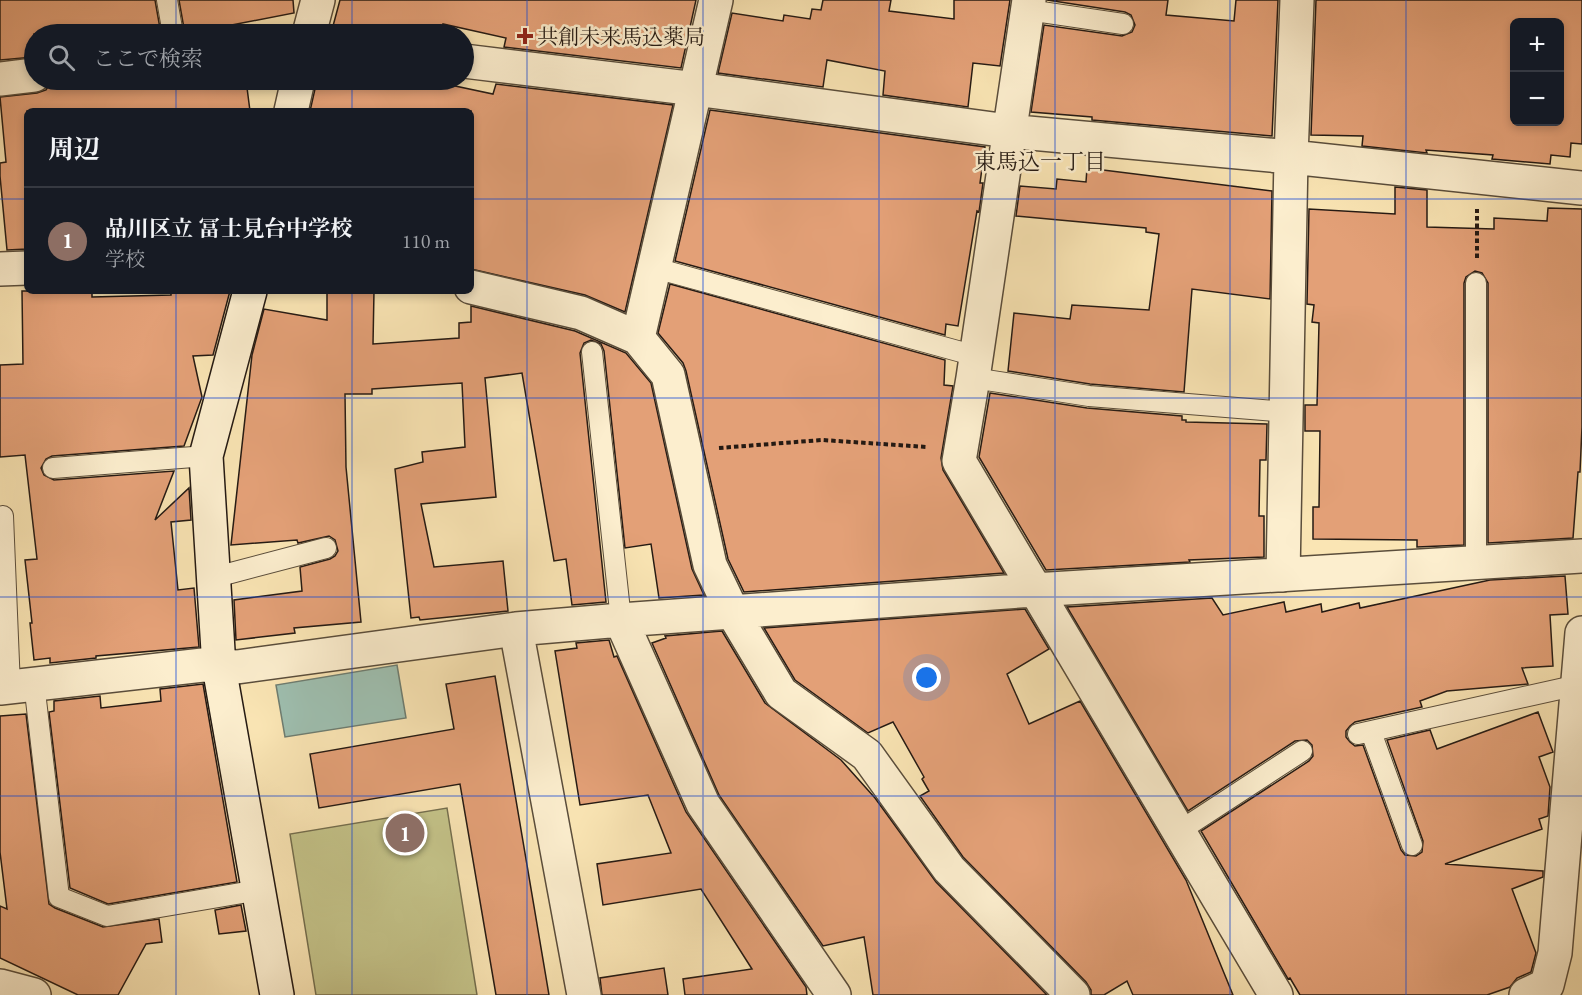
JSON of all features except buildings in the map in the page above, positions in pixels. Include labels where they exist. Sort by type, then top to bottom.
[{"type":"street","points":[[312,24],[318,0]]},
{"type":"street","points":[[638,338],[716,0]]},
{"type":"street","points":[[1283,574],[1291,157],[1297,0]]},
{"type":"street","points":[[1028,5],[975,367],[958,461],[1276,995]]},
{"type":"street","points":[[474,62],[1008,131],[1291,157],[1582,188]]},
{"type":"street","points":[[0,79],[24,76]]},
{"type":"street","points":[[292,108],[296,90]]},
{"type":"street","points":[[0,269],[24,268]]},
{"type":"street","points":[[474,288],[581,313],[638,338],[668,375],[710,565],[732,611],[781,693],[867,755],[949,869],[1073,995]]},
{"type":"street","points":[[249,294],[206,456],[219,667],[277,995]]},
{"type":"street","points":[[15,686],[203,665],[237,667],[516,629],[621,620],[1283,574],[1582,556]]},
{"type":"street","points":[[621,620],[703,804],[834,995]]},
{"type":"street","points":[[516,629],[584,995]]},
{"type":"street","points":[[1526,995],[1547,985],[1553,959],[1582,633]]},
{"type":"street","points":[[1553,959],[1582,942]]},
{"type":"street","points":[[0,986],[34,995]]},
{"type":"lane","points":[[167,0],[171,24]]},
{"type":"lane","points":[[1028,5],[1123,24]]},
{"type":"lane","points":[[655,268],[975,367],[1089,396],[1287,412]]},
{"type":"lane","points":[[1476,283],[1476,563]]},
{"type":"lane","points":[[592,352],[621,620]]},
{"type":"lane","points":[[53,468],[206,456]]},
{"type":"lane","points":[[3,516],[15,686],[59,897],[107,916],[259,890]]},
{"type":"lane","points":[[212,578],[326,548]]},
{"type":"lane","points":[[1413,845],[1364,733],[1578,685]]},
{"type":"lane","points":[[1178,832],[1302,751]]},
{"type":"path","points":[[1476,283],[1478,177]]},
{"type":"path","points":[[685,451],[822,440],[960,450]]},
{"type":"shaded area","points":[[397,665],[406,718],[285,737],[276,685]]},
{"type":"shaded area","points":[[447,808],[477,995],[316,995],[290,834]]},
{"type":"place","name":"共創未来馬込薬局","points":[[525,36]]},
{"type":"place","name":"品川区立 冨士見台中学校","points":[[405,833]]},
{"type":"district","name":"東馬込一丁目","points":[[1040,161]]}]
